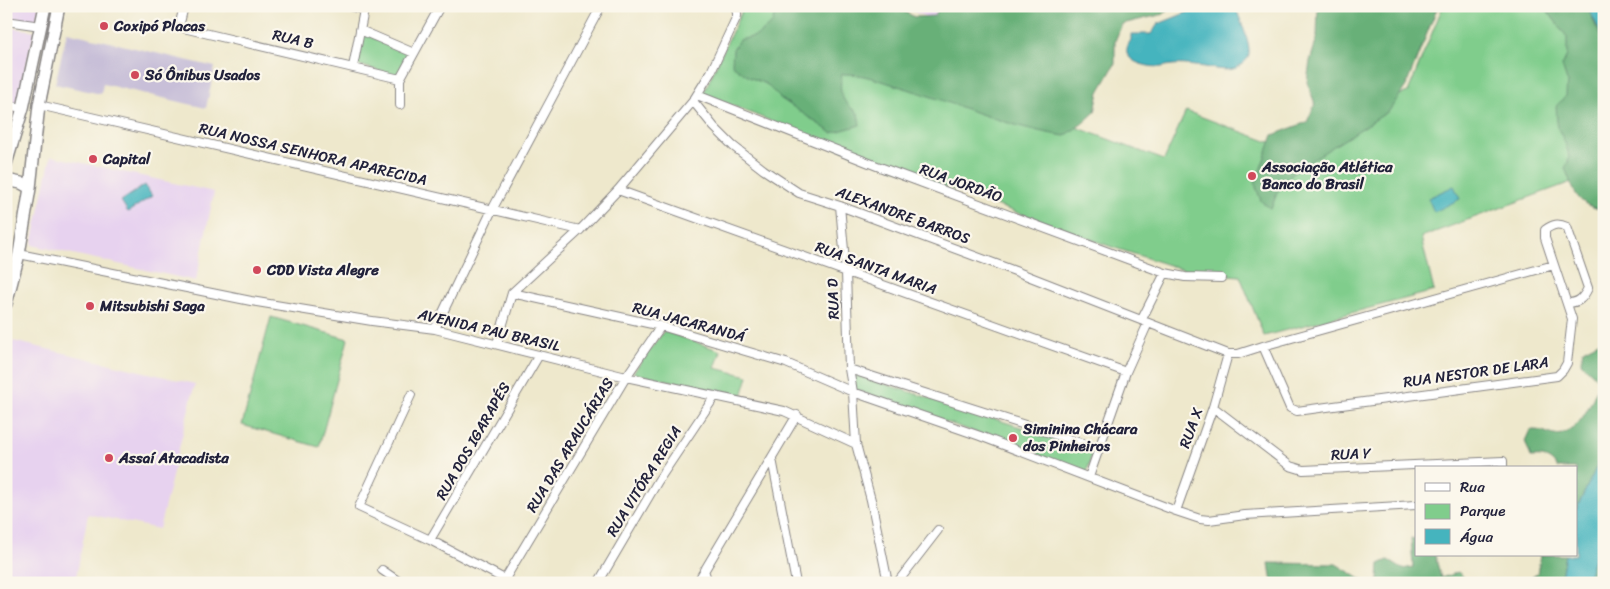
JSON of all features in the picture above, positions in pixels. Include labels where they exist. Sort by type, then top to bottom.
[{"type":"highway","points":[[6,164],[23,108],[45,6]]},
{"type":"highway","points":[[6,303],[19,254],[30,188],[39,105],[59,6]]},
{"type":"highway","points":[[6,180],[21,182],[30,188]]},
{"type":"street","name":"RUA B","points":[[184,6],[179,27],[400,79]]},
{"type":"street","points":[[349,6],[364,10],[353,67]]},
{"type":"street","points":[[400,105],[400,79],[440,6]]},
{"type":"street","points":[[435,329],[492,210],[600,6]]},
{"type":"street","points":[[497,344],[512,293],[580,230],[618,190],[695,98],[711,72],[737,16],[735,6]]},
{"type":"street","points":[[6,21],[41,26]]},
{"type":"street","points":[[360,30],[414,54]]},
{"type":"street","name":"ALEXANDRE BARROS","points":[[695,98],[714,127],[733,146],[764,170],[799,193],[840,206],[1228,354]]},
{"type":"street","name":"RUA JORDÃO","points":[[695,98],[1165,273],[1185,277],[1221,278]]},
{"type":"street","points":[[6,105],[23,108]]},
{"type":"street","name":"RUA NOSSA SENHORA APARECIDA","points":[[39,105],[580,230]]},
{"type":"street","name":"RUA SANTA MARIA","points":[[618,190],[1126,372]]},
{"type":"street","name":"RUA D","points":[[840,206],[846,272],[849,369],[853,392],[856,444],[871,500],[888,583]]},
{"type":"street","name":"RUA NESTOR DE LARA","points":[[1263,346],[1290,408],[1297,411],[1557,376],[1567,363],[1572,319],[1545,238],[1545,230],[1552,225],[1560,224],[1567,227],[1588,288],[1576,303],[1567,303]]},
{"type":"street","name":"AVENIDA PAU BRASIL","points":[[19,254],[251,302],[435,329],[626,377],[768,406],[797,416],[856,444]]},
{"type":"street","points":[[1228,354],[1238,354],[1554,265]]},
{"type":"street","points":[[1089,477],[1145,321],[1165,273]]},
{"type":"street","name":"RUA JACARANDÁ","points":[[512,293],[661,326],[786,363],[853,392],[980,436],[1176,511],[1209,520],[1245,515],[1415,505]]},
{"type":"street","name":"RUA DAS ARAUCÁRIAS","points":[[508,581],[626,377],[661,326]]},
{"type":"street","name":"RUA X","points":[[1176,511],[1213,407],[1228,354]]},
{"type":"street","name":"RUA DOS IGARAPÉS","points":[[430,540],[539,355]]},
{"type":"street","points":[[849,369],[1100,449]]},
{"type":"street","points":[[411,395],[359,507],[430,540],[508,581]]},
{"type":"street","name":"RUA VITÓRA REGIA","points":[[598,583],[655,487],[715,396]]},
{"type":"street","name":"RUA Y","points":[[1213,407],[1290,466],[1303,470],[1503,461],[1503,466]]},
{"type":"street","points":[[697,583],[797,416]]},
{"type":"street","points":[[772,459],[796,583]]},
{"type":"street","points":[[897,583],[938,530]]},
{"type":"street","points":[[382,570],[401,583]]},
{"type":"street","points":[[704,570],[708,583]]},
{"type":"shaded area","points":[[6,6],[39,6],[36,22],[6,18]]},
{"type":"shaded area","points":[[900,6],[951,6],[940,22]]},
{"type":"shaded area","points":[[6,27],[35,31],[17,104],[6,102]]},
{"type":"shaded area","name":"Só Ônibus Usados","points":[[67,32],[215,67],[206,108],[103,84],[101,94],[55,84]]},
{"type":"shaded area","points":[[6,110],[21,113],[6,157]]},
{"type":"shaded area","points":[[51,156],[214,192],[196,281],[32,245]]},
{"type":"shaded area","points":[[13,341],[195,384],[159,529],[88,514],[75,583],[6,583],[6,362]]},
{"type":"green space","name":"Associação Atlética Banco do Brasil","points":[[744,6],[752,6],[1164,160],[1186,111],[1269,142],[1408,92],[1443,6],[1587,6],[1604,39],[1604,170],[1421,237],[1434,291],[1264,336],[1240,276],[1191,272],[1112,247],[846,151],[703,94]]},
{"type":"green space","points":[[777,6],[893,6],[915,17],[934,16],[941,6],[1171,6],[1164,14],[1122,24],[1115,41],[1115,64],[1099,92],[1095,112],[1065,136],[1023,127],[879,80],[849,74],[842,74],[842,97],[858,113],[860,125],[832,133],[780,98],[766,84],[749,77],[732,65],[733,49],[739,40],[756,36],[772,24]]},
{"type":"green space","points":[[1318,6],[1438,6],[1406,86],[1389,111],[1293,172],[1277,193],[1271,209],[1261,201],[1255,184],[1273,135],[1307,122],[1315,104],[1307,82],[1310,61],[1317,38]]},
{"type":"green space","points":[[1544,6],[1587,6],[1604,45],[1604,210],[1588,205],[1578,197],[1565,168],[1569,158],[1558,127],[1556,106],[1566,96],[1567,81],[1562,66],[1567,55],[1567,37]]},
{"type":"green space","points":[[362,33],[411,54],[399,77],[356,64]]},
{"type":"green space","points":[[271,317],[348,339],[319,447],[242,425]]},
{"type":"green space","points":[[664,331],[721,351],[715,368],[748,376],[742,396],[633,373]]},
{"type":"green space","points":[[1604,339],[1604,429],[1598,464],[1578,506],[1578,466],[1555,466],[1546,458],[1531,457],[1525,441],[1530,430],[1557,435],[1565,433],[1579,422],[1589,406],[1600,381],[1581,363],[1583,350]]},
{"type":"green space","points":[[853,374],[1093,450],[1087,472],[856,390]]},
{"type":"green space","points":[[1604,514],[1604,583],[1586,583],[1596,552]]},
{"type":"green space","points":[[1411,538],[1415,539],[1415,556],[1435,556],[1441,578],[1458,572],[1470,583],[1375,583],[1378,580],[1379,564],[1388,560],[1402,569],[1413,567]]},
{"type":"green space","points":[[1541,556],[1565,556],[1560,583],[1523,583],[1537,574]]},
{"type":"green space","points":[[1269,563],[1336,564],[1367,583],[1272,583]]},
{"type":"water","points":[[1194,6],[1235,6],[1249,47],[1248,58],[1243,63],[1228,70],[1181,65],[1159,67],[1138,63],[1129,57],[1127,47],[1131,40],[1131,34],[1151,34],[1158,24],[1188,12]]},
{"type":"water","points":[[1587,6],[1604,6],[1604,39]]},
{"type":"water","points":[[145,185],[152,196],[128,212],[121,201]]},
{"type":"water","points":[[1454,186],[1460,199],[1434,212],[1428,198]]},
{"type":"water","points":[[1604,429],[1604,514],[1596,552],[1586,583],[1560,583],[1565,556],[1578,556],[1578,506],[1598,464]]},
{"type":"place","name":"Coxipó Placas","points":[[104,26]]},
{"type":"place","name":"Só Ônibus Usados","points":[[135,75]]},
{"type":"place","name":"Capital","points":[[93,159]]},
{"type":"place","name":"Associação Atlética Banco do Brasil","points":[[1252,176]]},
{"type":"place","name":"CDD Vista Alegre","points":[[257,270]]},
{"type":"place","name":"Mitsubishi Saga","points":[[90,306]]},
{"type":"place","name":"Siminina Chácara dos Pinheiros","points":[[1013,438]]},
{"type":"place","name":"Assaí Atacadista","points":[[109,458]]}]
